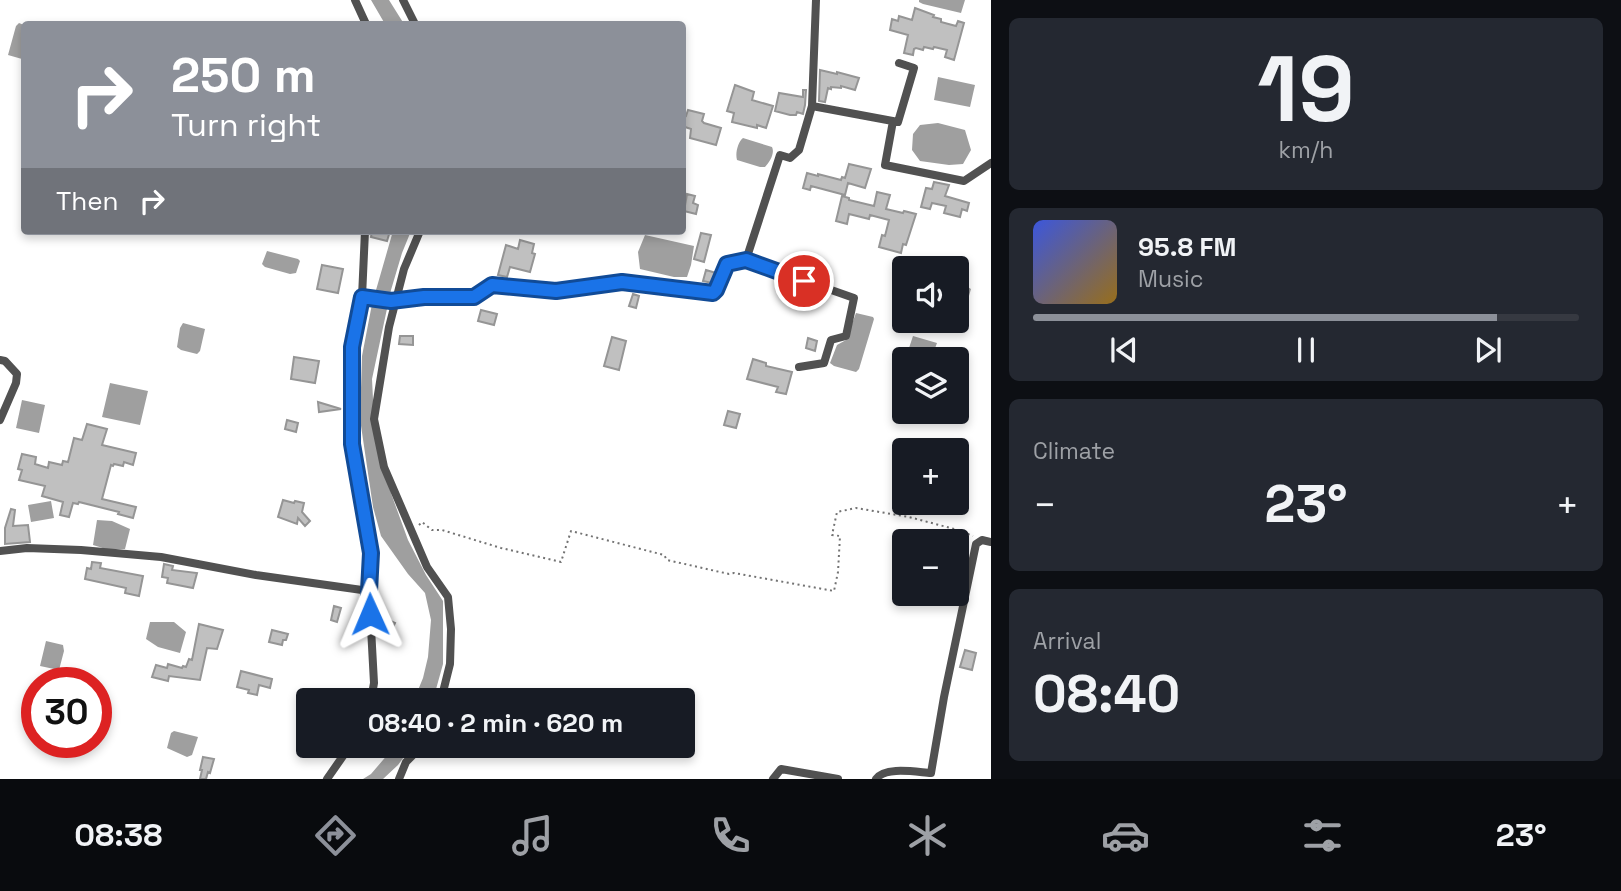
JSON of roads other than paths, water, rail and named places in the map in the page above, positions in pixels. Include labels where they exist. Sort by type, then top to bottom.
[{"type":"street","points":[[355,0],[365,21]]},
{"type":"street","points":[[403,0],[414,21]]},
{"type":"street","points":[[746,260],[780,155],[790,158],[799,150],[812,106],[816,0]]},
{"type":"street","points":[[812,106],[898,122],[914,68],[899,63]]},
{"type":"street","points":[[893,121],[884,165],[964,181],[991,163]]},
{"type":"street","points":[[365,235],[362,297],[352,347],[352,444],[371,553],[369,591],[373,688]]},
{"type":"street","points":[[418,235],[393,301],[374,419],[384,467],[427,567],[448,597],[450,664],[444,688]]},
{"type":"street","points":[[362,297],[393,301],[424,297],[474,297],[492,285],[556,291],[622,282],[713,293],[727,264],[746,260],[854,298],[846,336],[831,340],[824,363],[799,366]]},
{"type":"street","points":[[0,360],[5,361],[17,374],[16,383],[0,420]]},
{"type":"street","points":[[876,779],[885,772],[931,773],[976,544],[987,541]]},
{"type":"street","points":[[0,551],[27,548],[161,557],[256,575],[369,591]]},
{"type":"street","points":[[327,779],[342,758]]},
{"type":"street","points":[[399,779],[409,758]]},
{"type":"street","points":[[773,779],[781,769],[838,779]]}]
